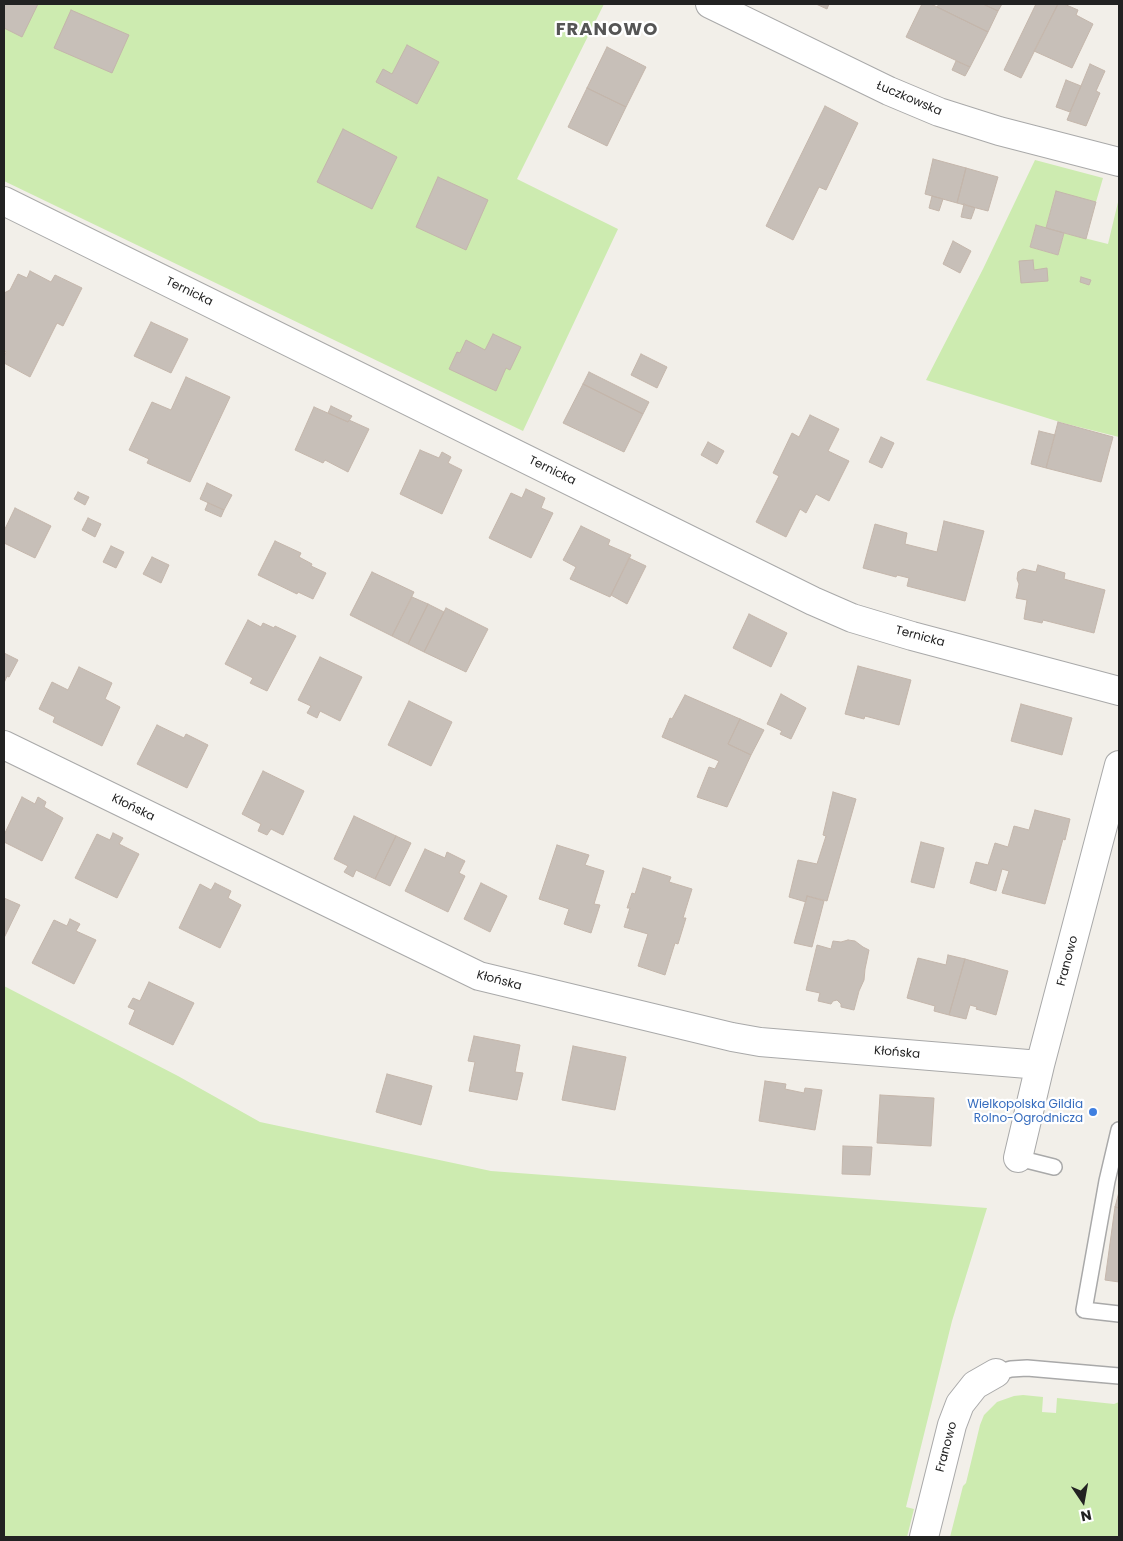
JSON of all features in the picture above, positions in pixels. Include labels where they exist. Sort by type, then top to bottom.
[{"type":"street","name":"Łuczkowska","points":[[710,4],[888,91],[938,112],[999,131],[1119,162]]},
{"type":"street","name":"Ternicka","points":[[4,201],[813,601],[852,618],[912,636],[1119,691]]},
{"type":"street","name":"Kłońska","points":[[4,745],[479,976],[732,1037],[760,1042],[1040,1065]]},
{"type":"street","name":"Franowo","points":[[1018,1158],[1040,1065],[1119,765]]},
{"type":"street","name":"Franowo","points":[[924,1537],[952,1425],[960,1404],[975,1385],[996,1373]]},
{"type":"lane","points":[[1119,1130],[1107,1181],[1084,1310],[1119,1314]]},
{"type":"lane","points":[[1018,1158],[1054,1167]]},
{"type":"lane","points":[[996,1373],[1011,1369],[1027,1368],[1119,1376]]},
{"type":"green space","points":[[4,4],[604,4],[517,179],[618,229],[523,431],[4,181]]},
{"type":"green space","points":[[1035,160],[1103,178],[1096,202],[1056,192],[1046,228],[1036,225],[1030,247],[1058,255],[1064,233],[1108,244],[1119,198],[1119,437],[1063,423],[926,380],[983,269]]},
{"type":"green space","points":[[4,986],[178,1076],[260,1122],[491,1171],[987,1208],[952,1321],[906,1507],[914,1509],[907,1537],[4,1537]]},
{"type":"green space","points":[[1023,1395],[1043,1397],[1042,1412],[1056,1413],[1057,1398],[1114,1404],[1119,1402],[1119,1537],[950,1537],[984,1415],[997,1402]]},
{"type":"building","points":[[4,4],[38,4],[22,37],[4,28]]},
{"type":"building","points":[[816,4],[829,4],[827,9]]},
{"type":"building","points":[[922,4],[931,4],[988,32],[970,67],[906,37]]},
{"type":"building","points":[[939,4],[983,4],[998,11],[988,32],[937,7]]},
{"type":"building","points":[[983,4],[1002,4],[998,11]]},
{"type":"building","points":[[1036,4],[1058,4],[1021,78],[1004,70]]},
{"type":"building","points":[[1058,4],[1064,4],[1078,10],[1076,15],[1093,24],[1072,68],[1034,51]]},
{"type":"building","points":[[71,10],[129,35],[112,73],[54,48]]},
{"type":"building","points":[[407,45],[439,62],[417,104],[376,82],[383,69],[392,74]]},
{"type":"building","points":[[607,47],[646,67],[626,107],[587,88]]},
{"type":"building","points":[[956,61],[970,67],[965,76],[952,70]]},
{"type":"building","points":[[1090,64],[1105,71],[1096,91],[1100,93],[1086,126],[1067,120]]},
{"type":"building","points":[[1066,80],[1081,86],[1070,112],[1056,107]]},
{"type":"building","points":[[587,88],[626,107],[607,146],[568,127]]},
{"type":"building","points":[[825,106],[858,123],[826,190],[819,187],[793,240],[766,226]]},
{"type":"building","points":[[343,129],[397,157],[372,209],[317,182]]},
{"type":"building","points":[[933,159],[966,168],[957,203],[925,194]]},
{"type":"building","points":[[966,168],[998,177],[988,211],[957,203]]},
{"type":"building","points":[[438,177],[488,200],[466,250],[416,227]]},
{"type":"building","points":[[1056,191],[1096,202],[1086,239],[1046,228]]},
{"type":"building","points":[[932,196],[943,199],[939,211],[929,208]]},
{"type":"building","points":[[964,204],[975,208],[971,219],[961,217]]},
{"type":"building","points":[[1036,225],[1064,233],[1058,255],[1030,247]]},
{"type":"building","points":[[953,241],[971,251],[960,273],[943,264]]},
{"type":"building","points":[[1033,260],[1034,270],[1047,268],[1048,281],[1021,283],[1019,261]]},
{"type":"building","points":[[30,271],[51,282],[55,275],[82,288],[63,326],[57,323],[30,377],[4,363],[6,352],[4,350],[4,293],[10,290],[18,274],[27,278]]},
{"type":"building","points":[[1081,277],[1091,280],[1089,285],[1080,282]]},
{"type":"building","points":[[151,322],[188,339],[171,373],[134,356]]},
{"type":"building","points":[[493,334],[521,347],[510,370],[506,368],[496,391],[449,369],[457,352],[460,353],[466,340],[485,350]]},
{"type":"building","points":[[641,354],[667,367],[657,388],[631,375]]},
{"type":"building","points":[[589,372],[649,402],[643,414],[583,384]]},
{"type":"building","points":[[186,377],[230,397],[190,482],[147,463],[149,459],[129,450],[152,402],[171,410]]},
{"type":"building","points":[[583,384],[643,414],[624,452],[563,423]]},
{"type":"building","points":[[331,406],[352,416],[348,422],[328,413]]},
{"type":"building","points":[[314,407],[369,429],[348,472],[325,460],[323,463],[295,450]]},
{"type":"building","points":[[810,415],[839,429],[828,451],[849,461],[829,501],[816,494],[806,513],[800,509],[786,537],[756,522],[779,476],[773,473],[792,433],[799,437]]},
{"type":"building","points":[[1058,422],[1113,437],[1101,482],[1046,468]]},
{"type":"building","points":[[1039,431],[1055,435],[1046,468],[1031,464]]},
{"type":"building","points":[[881,437],[894,443],[882,468],[869,462]]},
{"type":"building","points":[[708,442],[724,451],[717,464],[701,455]]},
{"type":"building","points":[[420,450],[439,458],[442,452],[451,457],[448,463],[462,470],[442,514],[400,494]]},
{"type":"building","points":[[207,483],[232,495],[224,510],[200,499]]},
{"type":"building","points":[[526,489],[545,498],[541,508],[553,513],[531,558],[489,538],[511,493],[522,498]]},
{"type":"building","points":[[78,492],[89,497],[85,505],[74,499]]},
{"type":"building","points":[[208,503],[224,510],[221,517],[205,510]]},
{"type":"building","points":[[15,508],[51,526],[35,558],[4,543],[4,531]]},
{"type":"building","points":[[88,518],[101,524],[95,537],[82,530]]},
{"type":"building","points":[[944,521],[984,531],[965,601],[907,586],[909,578],[897,575],[896,577],[863,568],[875,524],[907,533],[905,544],[937,552]]},
{"type":"building","points":[[581,526],[610,540],[608,545],[631,555],[610,597],[570,579],[576,567],[563,560]]},
{"type":"building","points":[[275,541],[301,553],[299,557],[312,564],[311,566],[326,573],[313,599],[298,592],[297,594],[258,575]]},
{"type":"building","points":[[111,546],[124,552],[116,568],[103,562]]},
{"type":"building","points":[[152,557],[169,565],[161,583],[143,574]]},
{"type":"building","points":[[629,558],[646,566],[627,604],[611,595]]},
{"type":"building","points":[[1038,565],[1065,573],[1064,579],[1105,590],[1094,633],[1043,620],[1042,623],[1024,619],[1027,600],[1016,598],[1019,584],[1017,579],[1018,572],[1023,569],[1036,572]]},
{"type":"building","points":[[372,572],[414,592],[392,636],[350,615]]},
{"type":"building","points":[[412,597],[428,604],[408,644],[392,636]]},
{"type":"building","points":[[428,604],[444,612],[424,652],[408,644]]},
{"type":"building","points":[[446,608],[488,629],[466,672],[424,652]]},
{"type":"building","points":[[749,614],[787,633],[771,667],[733,648]]},
{"type":"building","points":[[248,620],[261,627],[263,623],[274,628],[275,626],[296,636],[267,691],[250,683],[253,678],[225,664]]},
{"type":"building","points":[[4,653],[18,660],[4,683]]},
{"type":"building","points":[[320,657],[362,677],[340,721],[320,711],[317,718],[307,713],[311,706],[298,700]]},
{"type":"building","points":[[858,666],[911,680],[899,725],[865,716],[864,719],[845,714]]},
{"type":"building","points":[[79,667],[112,683],[105,699],[120,707],[102,746],[53,722],[55,717],[39,709],[52,682],[68,690]]},
{"type":"building","points":[[781,694],[806,708],[791,739],[780,734],[782,731],[767,724]]},
{"type":"building","points":[[685,695],[740,719],[728,744],[751,755],[727,807],[697,797],[709,767],[715,769],[719,761],[662,737],[670,718],[672,719]]},
{"type":"building","points":[[409,701],[452,722],[431,766],[388,745]]},
{"type":"building","points":[[1021,704],[1072,718],[1062,755],[1011,741]]},
{"type":"building","points":[[740,719],[764,730],[751,755],[728,744]]},
{"type":"building","points":[[157,725],[184,738],[186,734],[208,745],[187,788],[137,764]]},
{"type":"building","points":[[263,771],[304,791],[283,835],[271,829],[267,835],[258,831],[261,824],[242,814]]},
{"type":"building","points":[[833,792],[856,799],[827,901],[807,896],[806,902],[789,897],[798,860],[817,864],[826,836],[823,835]]},
{"type":"building","points":[[22,797],[35,804],[38,797],[46,802],[44,807],[63,818],[42,861],[4,842],[4,835]]},
{"type":"building","points":[[1035,810],[1070,819],[1045,904],[1002,893],[1009,871],[1002,869],[996,891],[970,883],[976,862],[988,865],[995,843],[1008,847],[1014,826],[1029,830]]},
{"type":"building","points":[[354,816],[396,836],[375,879],[356,870],[353,877],[344,872],[348,866],[334,859]]},
{"type":"building","points":[[113,833],[123,838],[119,844],[139,854],[117,898],[75,878],[97,834],[110,840]]},
{"type":"building","points":[[396,836],[411,843],[390,886],[375,879]]},
{"type":"building","points":[[921,842],[944,848],[934,888],[911,882]]},
{"type":"building","points":[[557,845],[589,855],[585,865],[604,871],[594,904],[600,905],[591,933],[564,924],[569,909],[539,899]]},
{"type":"building","points":[[425,849],[445,858],[447,852],[465,861],[459,873],[465,876],[448,912],[405,891]]},
{"type":"building","points":[[643,868],[671,877],[669,882],[692,889],[683,918],[686,918],[678,944],[675,943],[665,975],[638,966],[648,934],[624,927],[630,908],[627,908],[632,893],[635,894]]},
{"type":"building","points":[[215,883],[231,891],[228,898],[241,905],[220,948],[179,928],[200,884],[211,890]]},
{"type":"building","points":[[481,883],[507,896],[490,932],[464,919]]},
{"type":"building","points":[[807,896],[824,901],[812,947],[794,943]]},
{"type":"building","points":[[4,898],[20,905],[4,938]]},
{"type":"building","points":[[70,919],[80,924],[76,931],[96,940],[74,984],[32,963],[54,920],[67,926]]},
{"type":"building","points":[[833,941],[841,942],[855,941],[869,950],[864,980],[854,1010],[841,1007],[837,1000],[831,1004],[818,1001],[820,993],[806,990],[817,945],[831,949]]},
{"type":"building","points":[[948,955],[965,959],[949,1015],[934,1011],[935,1006],[907,998],[918,958],[946,965]]},
{"type":"building","points":[[965,959],[1008,971],[996,1015],[976,1009],[977,1007],[970,1005],[966,1019],[949,1015]]},
{"type":"building","points":[[149,982],[194,1003],[173,1045],[129,1024],[135,1010],[128,1007],[133,998],[140,1001]]},
{"type":"building","points":[[474,1036],[520,1045],[515,1072],[523,1073],[517,1100],[469,1091],[475,1062],[468,1061]]},
{"type":"building","points":[[573,1046],[626,1057],[615,1110],[562,1100]]},
{"type":"building","points":[[387,1074],[432,1086],[421,1125],[376,1112]]},
{"type":"building","points":[[765,1081],[786,1084],[785,1089],[804,1093],[805,1088],[822,1090],[815,1130],[759,1121]]},
{"type":"building","points":[[880,1095],[934,1098],[931,1146],[877,1143]]},
{"type":"building","points":[[843,1146],[872,1147],[870,1175],[842,1174]]},
{"type":"building","points":[[1119,1192],[1119,1208],[1115,1207]]},
{"type":"building","points":[[1115,1207],[1119,1208],[1119,1282],[1105,1280]]},
{"type":"place","name":"Wielkopolska Gildia Rolno-Ogrodnicza","points":[[1093,1112]]},
{"type":"district","name":"FRANOWO","points":[[607,30]]}]
